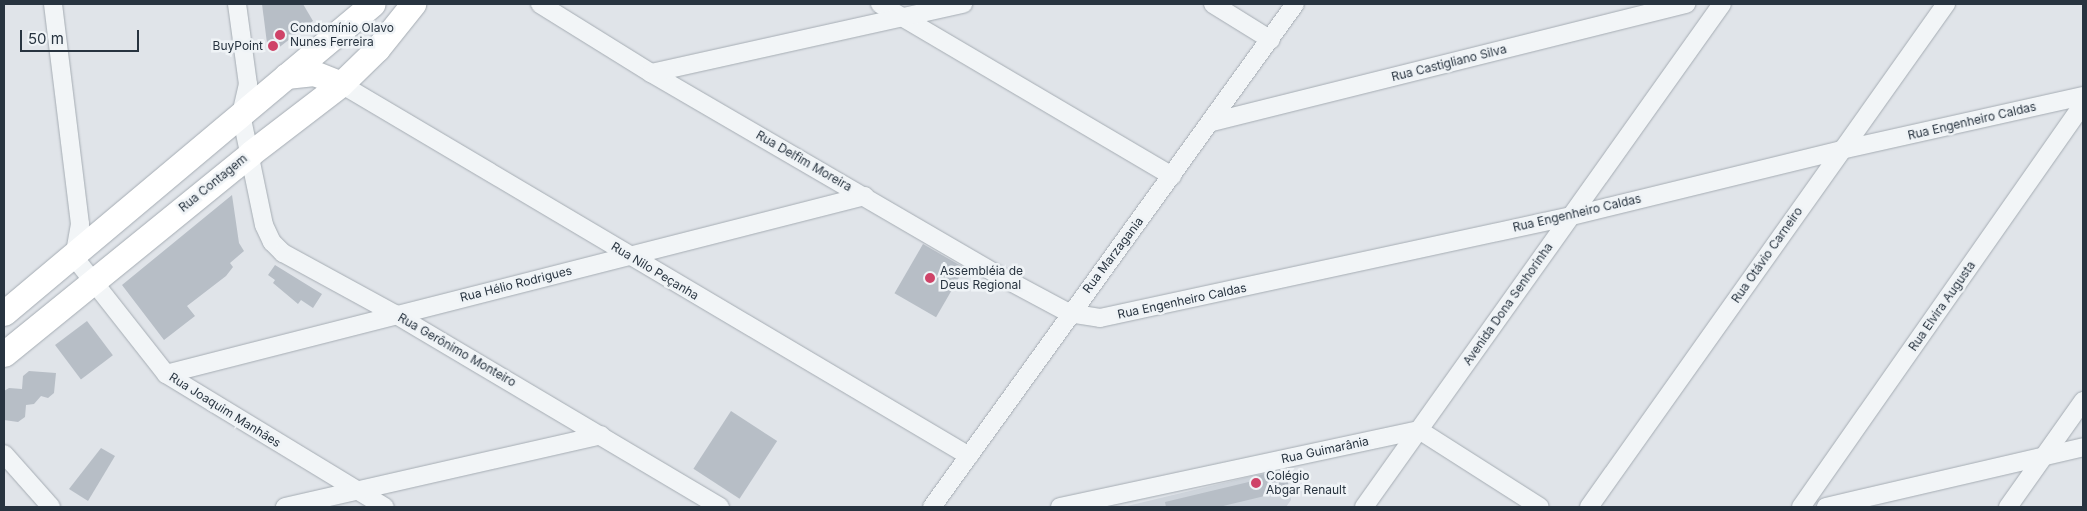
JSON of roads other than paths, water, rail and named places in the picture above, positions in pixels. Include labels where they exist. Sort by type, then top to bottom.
[{"type":"street","points":[[53,4],[80,224],[74,257]]},
{"type":"street","points":[[237,4],[248,84],[241,114]]},
{"type":"street","points":[[4,313],[74,257],[372,4]]},
{"type":"street","points":[[390,28],[402,4]]},
{"type":"street","name":"Rua Contagem","points":[[4,354],[251,153],[341,84],[377,49],[390,28],[413,4]]},
{"type":"street","name":"Rua Delfim Moreira","points":[[540,4],[651,73],[998,275],[1070,313]]},
{"type":"street","points":[[880,4],[1172,176]]},
{"type":"street","points":[[651,73],[906,19],[963,4]]},
{"type":"street","points":[[1213,4],[1271,40]]},
{"type":"street","name":"Rua Marzagania","points":[[932,507],[1070,313],[1212,122],[1295,4]]},
{"type":"street","name":"Rua Castigliano Silva","points":[[1212,122],[1687,4]]},
{"type":"street","name":"Avenida Dona Senhorinha","points":[[1364,507],[1722,4]]},
{"type":"street","name":"Rua Otávio Carneiro","points":[[1589,507],[1946,4]]},
{"type":"street","points":[[286,76],[314,73],[341,84]]},
{"type":"street","name":"Rua Nilo Peçanha","points":[[341,84],[969,456]]},
{"type":"street","points":[[266,93],[281,103],[288,124]]},
{"type":"street","name":"Rua Engenheiro Caldas","points":[[1070,313],[1100,318],[1135,311],[1571,216],[1841,150],[2083,96]]},
{"type":"street","name":"Rua Elvira Augusta","points":[[1801,507],[2083,104]]},
{"type":"street","name":"Rua Gerônimo Monteiro","points":[[241,114],[251,153],[264,225],[272,242],[283,253],[395,314],[720,507]]},
{"type":"street","name":"Rua Hélio Rodrigues","points":[[166,374],[395,314],[865,196]]},
{"type":"street","name":"Rua Joaquim Manhães","points":[[74,257],[166,374],[385,507]]},
{"type":"street","points":[[2008,507],[2083,401]]},
{"type":"street","points":[[1419,430],[1540,507]]},
{"type":"street","name":"Rua Guimarânia","points":[[1060,507],[1419,430]]},
{"type":"street","points":[[285,507],[601,435]]},
{"type":"street","points":[[1826,507],[2083,447]]},
{"type":"street","points":[[4,454],[51,507]]},
{"type":"place","name":"Condomínio Olavo Nunes Ferreira","points":[[280,35]]},
{"type":"place","name":"BuyPoint","points":[[273,46]]},
{"type":"place","name":"Assembléia de Deus Regional","points":[[930,278]]},
{"type":"place","name":"Colégio Abgar Renault","points":[[1256,483]]}]
